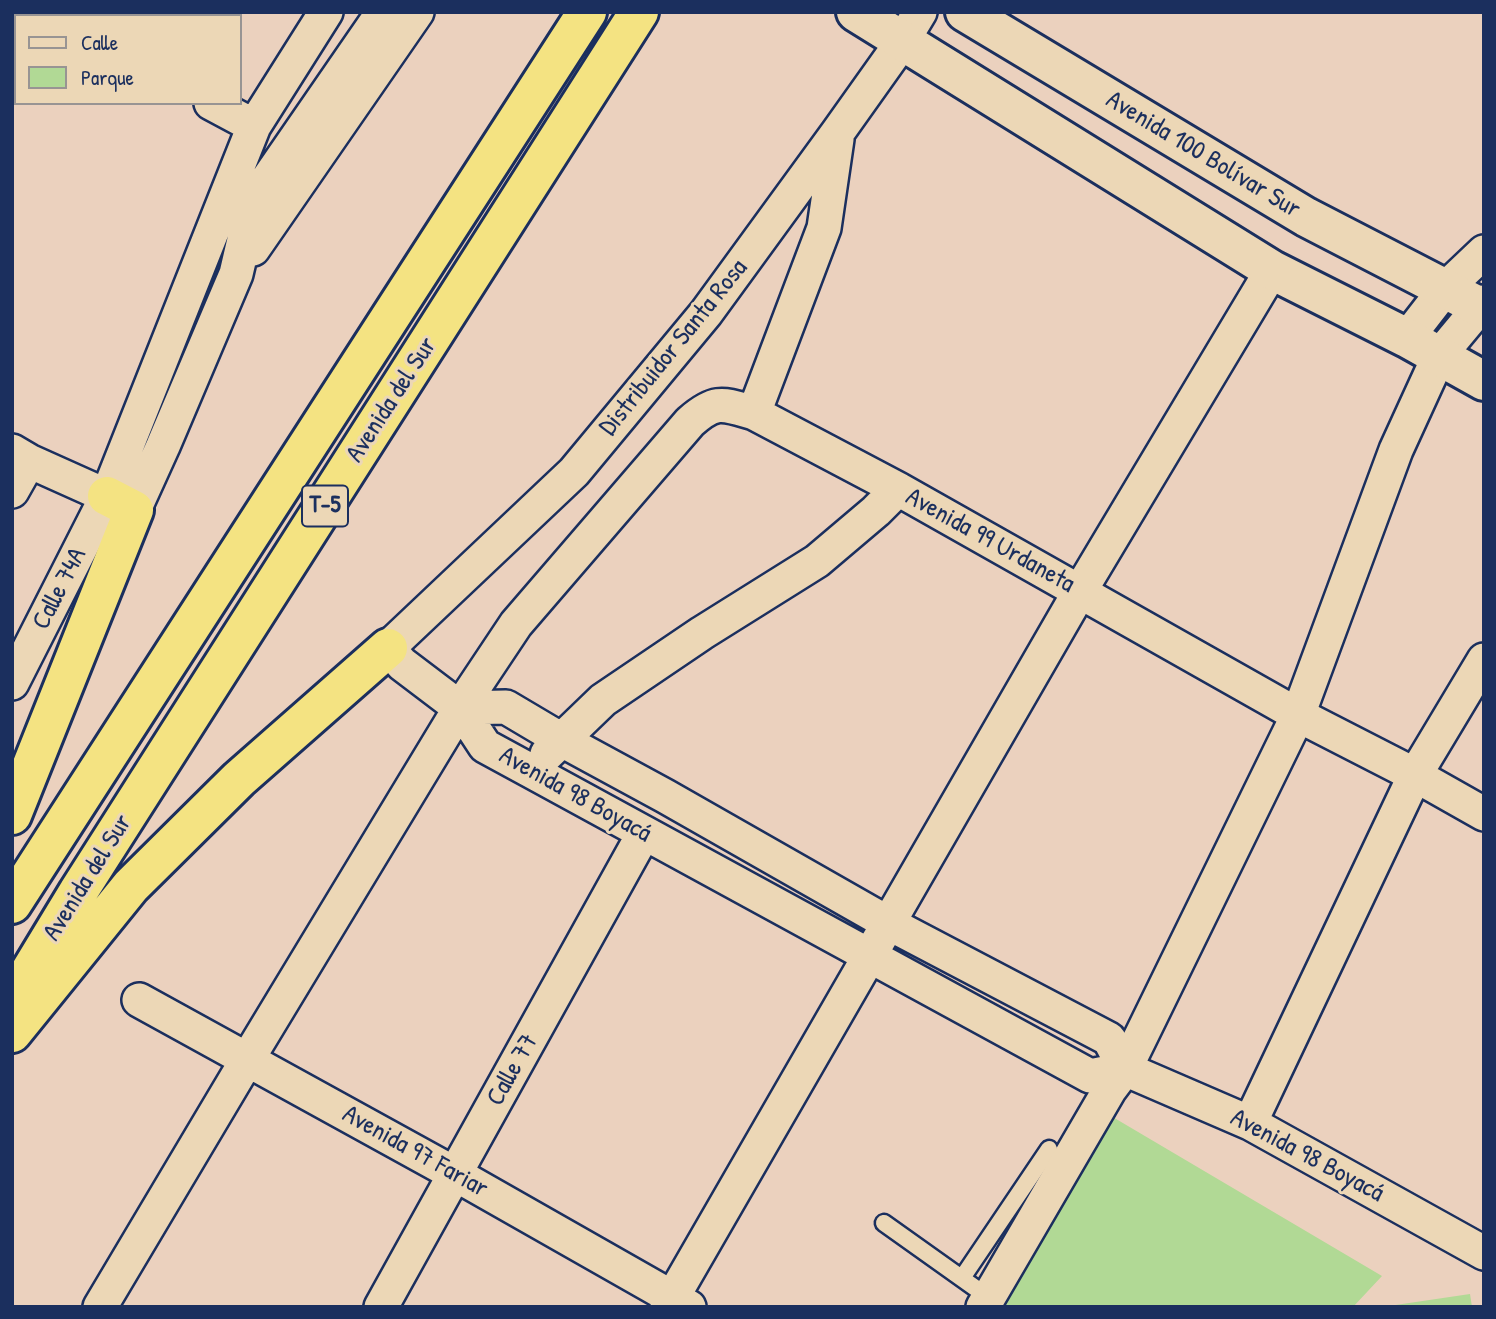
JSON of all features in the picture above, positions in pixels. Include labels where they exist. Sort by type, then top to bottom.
[{"type":"highway","name":"Avenida del Sur","points":[[12,904],[587,12]]},
{"type":"highway","name":"Avenida del Sur","points":[[12,1001],[93,869],[639,12]]},
{"type":"highway","points":[[12,815],[121,503]]},
{"type":"highway","points":[[12,1033],[131,886],[239,779],[387,648]]},
{"type":"street","points":[[121,503],[254,125],[326,12]]},
{"type":"street","points":[[121,503],[151,474],[236,274],[247,227],[263,186],[383,12]]},
{"type":"street","points":[[236,274],[416,12]]},
{"type":"street","points":[[856,12],[911,27],[1272,270],[1406,338],[1484,382]]},
{"type":"street","name":"Avenida 100 Bolívar Sur","points":[[965,12],[1306,217],[1482,306]]},
{"type":"street","name":"Distribuidor Santa Rosa","points":[[387,648],[574,472],[706,313],[911,27]]},
{"type":"street","points":[[215,105],[254,125]]},
{"type":"street","points":[[754,413],[824,228],[838,132]]},
{"type":"street","points":[[1406,338],[1445,289],[1484,252]]},
{"type":"street","points":[[677,1304],[869,956],[1080,591],[1272,270]]},
{"type":"street","points":[[978,1294],[1125,1069],[1298,715],[1396,450],[1439,356],[1482,306]]},
{"type":"street","name":"Avenida 99 Urdaneta","points":[[100,1307],[460,708],[516,624],[690,422],[702,411],[715,405],[731,406],[754,413],[898,489],[1298,715],[1484,814]]},
{"type":"street","points":[[12,491],[21,456],[121,503]]},
{"type":"street","points":[[531,771],[560,739],[603,700],[702,633],[817,561],[898,489]]},
{"type":"street","name":"Calle 74A","points":[[12,682],[121,503]]},
{"type":"street","points":[[387,648],[402,664],[460,708]]},
{"type":"street","points":[[1250,1123],[1415,775],[1484,660]]},
{"type":"street","name":"Avenida 98 Boyacá","points":[[460,708],[506,707],[888,923],[1109,1039],[1125,1069]]},
{"type":"street","name":"Avenida 98 Boyacá","points":[[460,708],[485,746],[1090,1076],[1125,1069],[1250,1123],[1484,1253]]},
{"type":"street","name":"Calle 77","points":[[381,1307],[643,833]]},
{"type":"street","name":"Avenida 97 Fariar","points":[[139,1000],[455,1174],[677,1304]]},
{"type":"lane","points":[[884,1223],[978,1294],[1049,1149]]},
{"type":"green space","points":[[1111,1116],[1382,1276],[1353,1307],[1001,1307]]},
{"type":"green space","points":[[1470,1294],[1472,1307],[1382,1307]]}]
